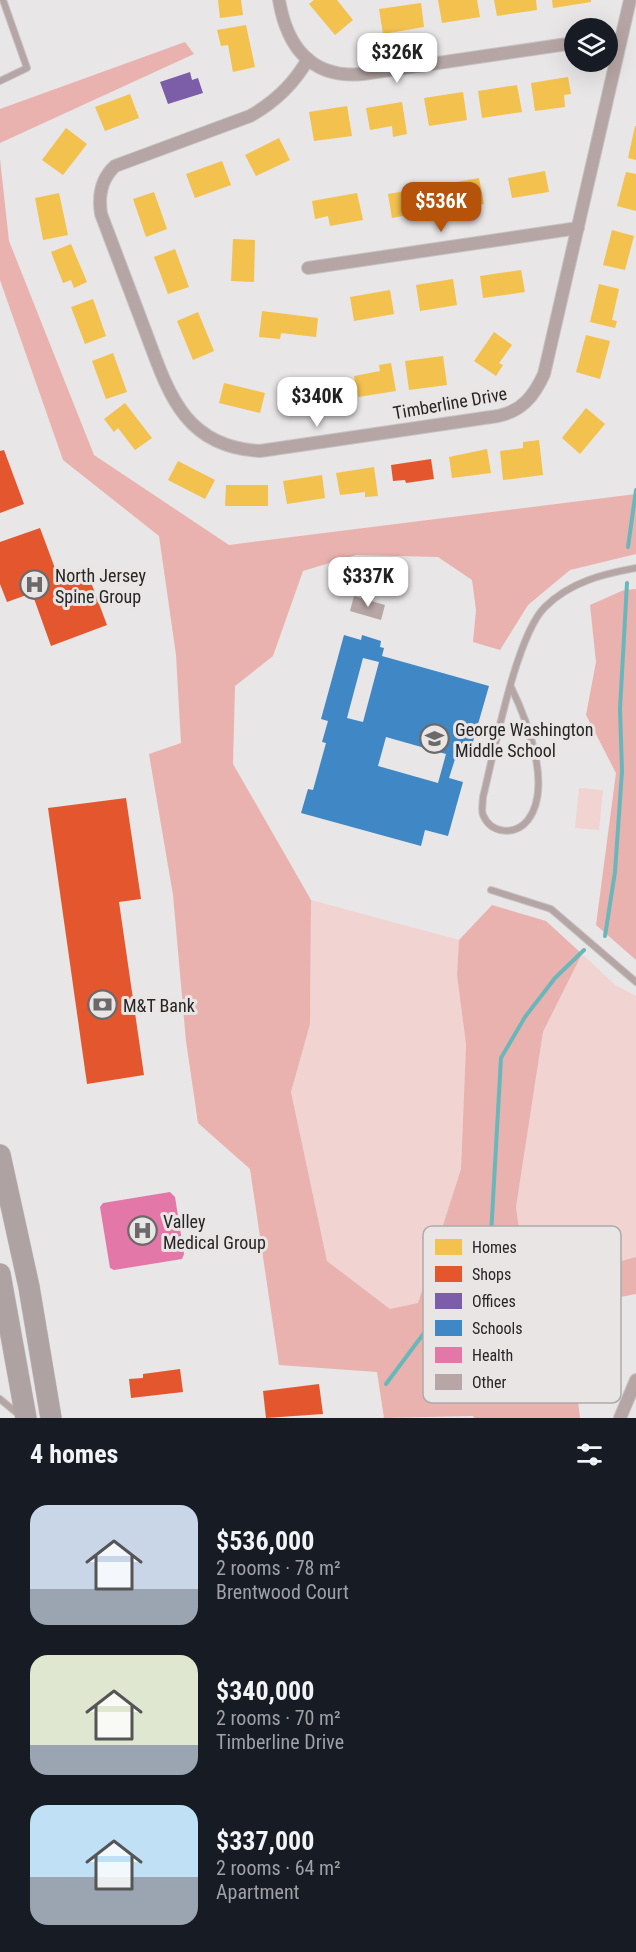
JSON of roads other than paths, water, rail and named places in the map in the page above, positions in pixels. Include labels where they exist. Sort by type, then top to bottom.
[{"type":"highway","points":[[0,1155],[29,1287],[51,1418]]},
{"type":"highway","points":[[0,1274],[24,1418]]},
{"type":"street","points":[[279,0],[288,36],[295,48],[327,70],[353,75],[564,44]]},
{"type":"street","name":"Timberline Drive","points":[[308,59],[293,82],[266,108],[115,166],[104,179],[100,190],[101,214],[170,397],[186,418],[215,441],[243,450],[260,451],[498,416],[520,408],[534,393],[544,374],[630,0]]},
{"type":"street","points":[[618,37],[622,36]]},
{"type":"street","points":[[308,267],[578,228]]},
{"type":"street","points":[[620,1418],[636,1380]]},
{"type":"lane","points":[[0,81],[27,68],[3,0]]},
{"type":"lane","points":[[0,18],[8,15]]},
{"type":"lane","points":[[511,687],[523,712],[534,752],[538,780],[535,802],[527,820],[510,832],[499,831],[489,824],[482,813],[483,797],[511,687],[528,630],[544,607],[574,586],[601,575],[636,568]]},
{"type":"lane","points":[[491,890],[551,909],[636,982]]},
{"type":"lane","points":[[0,1399],[24,1418]]},
{"type":"waterway","points":[[628,547],[636,490]]},
{"type":"waterway","points":[[605,936],[615,872],[622,771],[620,709],[627,583]]},
{"type":"waterway","points":[[492,1226],[501,1058],[525,1017],[555,978],[584,950]]},
{"type":"waterway","points":[[386,1384],[423,1334]]},
{"type":"place","name":"North Jersey Spine Group","points":[[34,585]]},
{"type":"place","name":"George Washington Middle School","points":[[434,739]]},
{"type":"place","name":"M&T Bank","points":[[102,1005]]},
{"type":"place","name":"Valley Medical Group","points":[[142,1231]]}]
